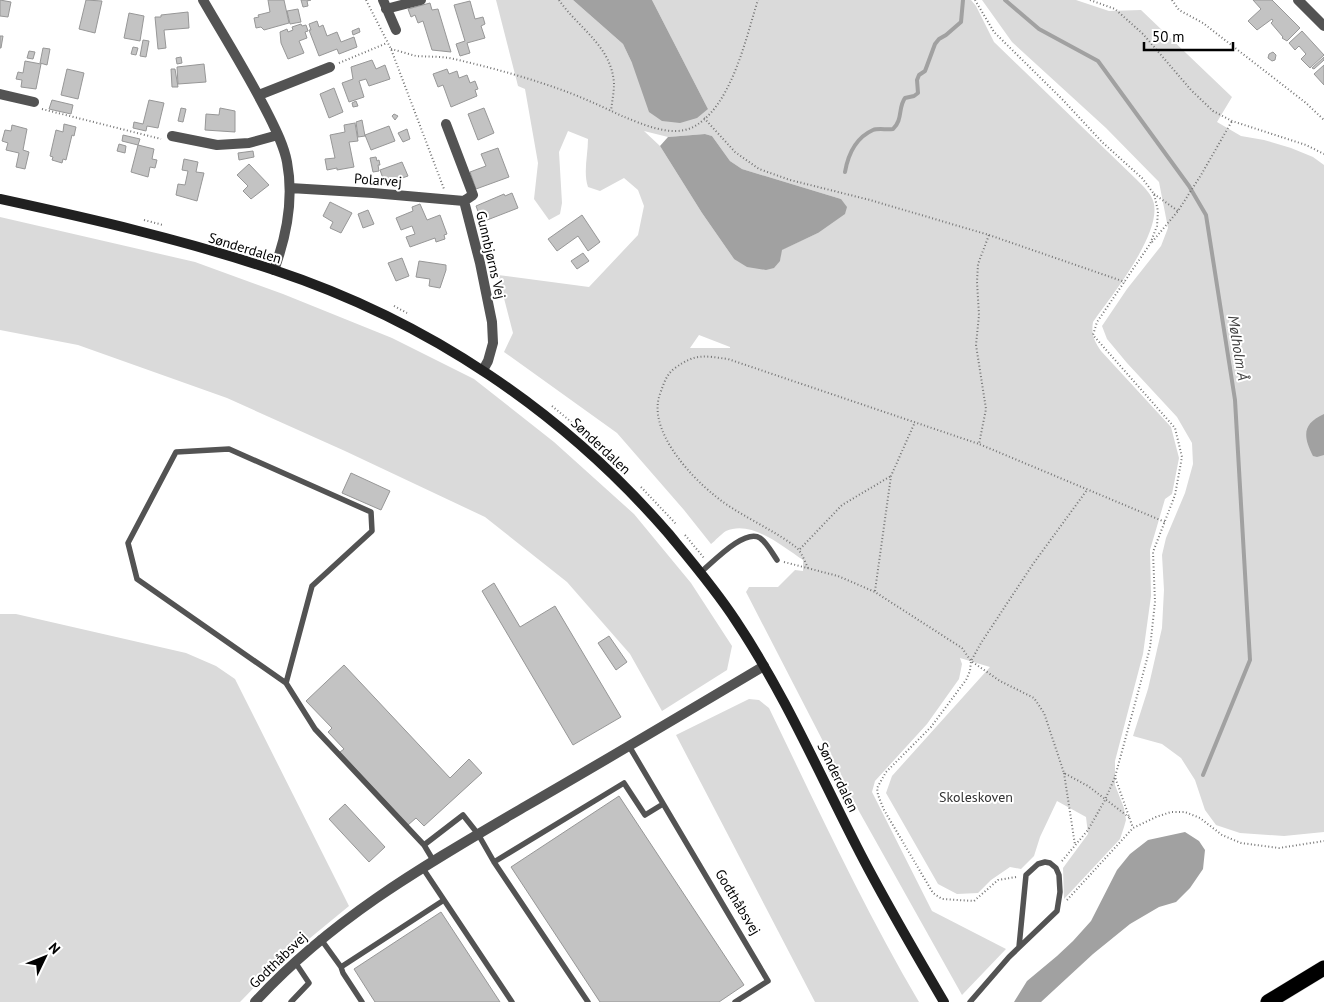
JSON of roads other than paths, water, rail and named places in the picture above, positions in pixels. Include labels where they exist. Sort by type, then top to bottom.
[{"type":"highway","points":[[1268,1002],[1324,968]]},
{"type":"street","points":[[203,0],[259,95],[278,135],[287,161],[290,188],[286,231],[274,270]]},
{"type":"street","points":[[396,30],[384,4],[421,0]]},
{"type":"street","points":[[1298,0],[1324,26]]},
{"type":"street","points":[[259,95],[330,67]]},
{"type":"street","points":[[0,94],[34,102]]},
{"type":"street","name":"Gunnbjørns Vej","points":[[446,124],[472,195],[464,201],[492,322],[492,343],[488,361],[483,370]]},
{"type":"street","points":[[172,136],[217,145],[249,143],[278,135]]},
{"type":"street","name":"Polarvej","points":[[290,188],[447,198],[464,201]]},
{"type":"street","name":"Sønderdalen","points":[[0,199],[147,233],[274,270],[336,294],[394,319],[483,370],[527,400],[574,438],[640,502],[701,572],[736,620],[804,737],[857,847],[896,922],[944,1002]]},
{"type":"street","name":"Godthåbsvej","points":[[255,1002],[275,980],[320,938],[357,910],[422,867],[764,666]]},
{"type":"lane","points":[[286,683],[312,586],[372,532],[371,512],[229,449],[176,452],[128,543],[137,579],[286,683],[315,729],[424,845],[433,860]]},
{"type":"lane","points":[[701,572],[742,538],[750,535],[759,537],[777,560]]},
{"type":"lane","name":"Godthåbsvej","points":[[630,746],[768,981],[735,1002]]},
{"type":"lane","points":[[494,862],[624,783],[645,815],[664,804]]},
{"type":"lane","points":[[424,845],[463,815],[478,834],[494,862],[588,1002]]},
{"type":"lane","points":[[970,1002],[1009,957],[1058,911],[1059,875],[1056,868],[1050,863],[1038,864],[1026,875],[1019,947]]},
{"type":"lane","points":[[422,867],[512,1002]]},
{"type":"lane","points":[[362,1002],[343,974],[342,966],[444,900]]},
{"type":"lane","name":"Godthåbsvej","points":[[320,938],[342,966]]},
{"type":"lane","points":[[291,1002],[309,983],[295,962]]},
{"type":"waterway","points":[[845,172],[850,153],[857,142],[873,130],[893,129],[898,122],[905,98],[918,93],[917,80],[919,75],[925,71],[935,44],[961,22],[963,0]]},
{"type":"waterway","name":"Mølholm Å","points":[[1005,0],[1039,29],[1098,61],[1189,186],[1206,215],[1235,400],[1250,660],[1203,775]]},
{"type":"park label","name":"Skoleskoven","points":[[976,797]]}]
